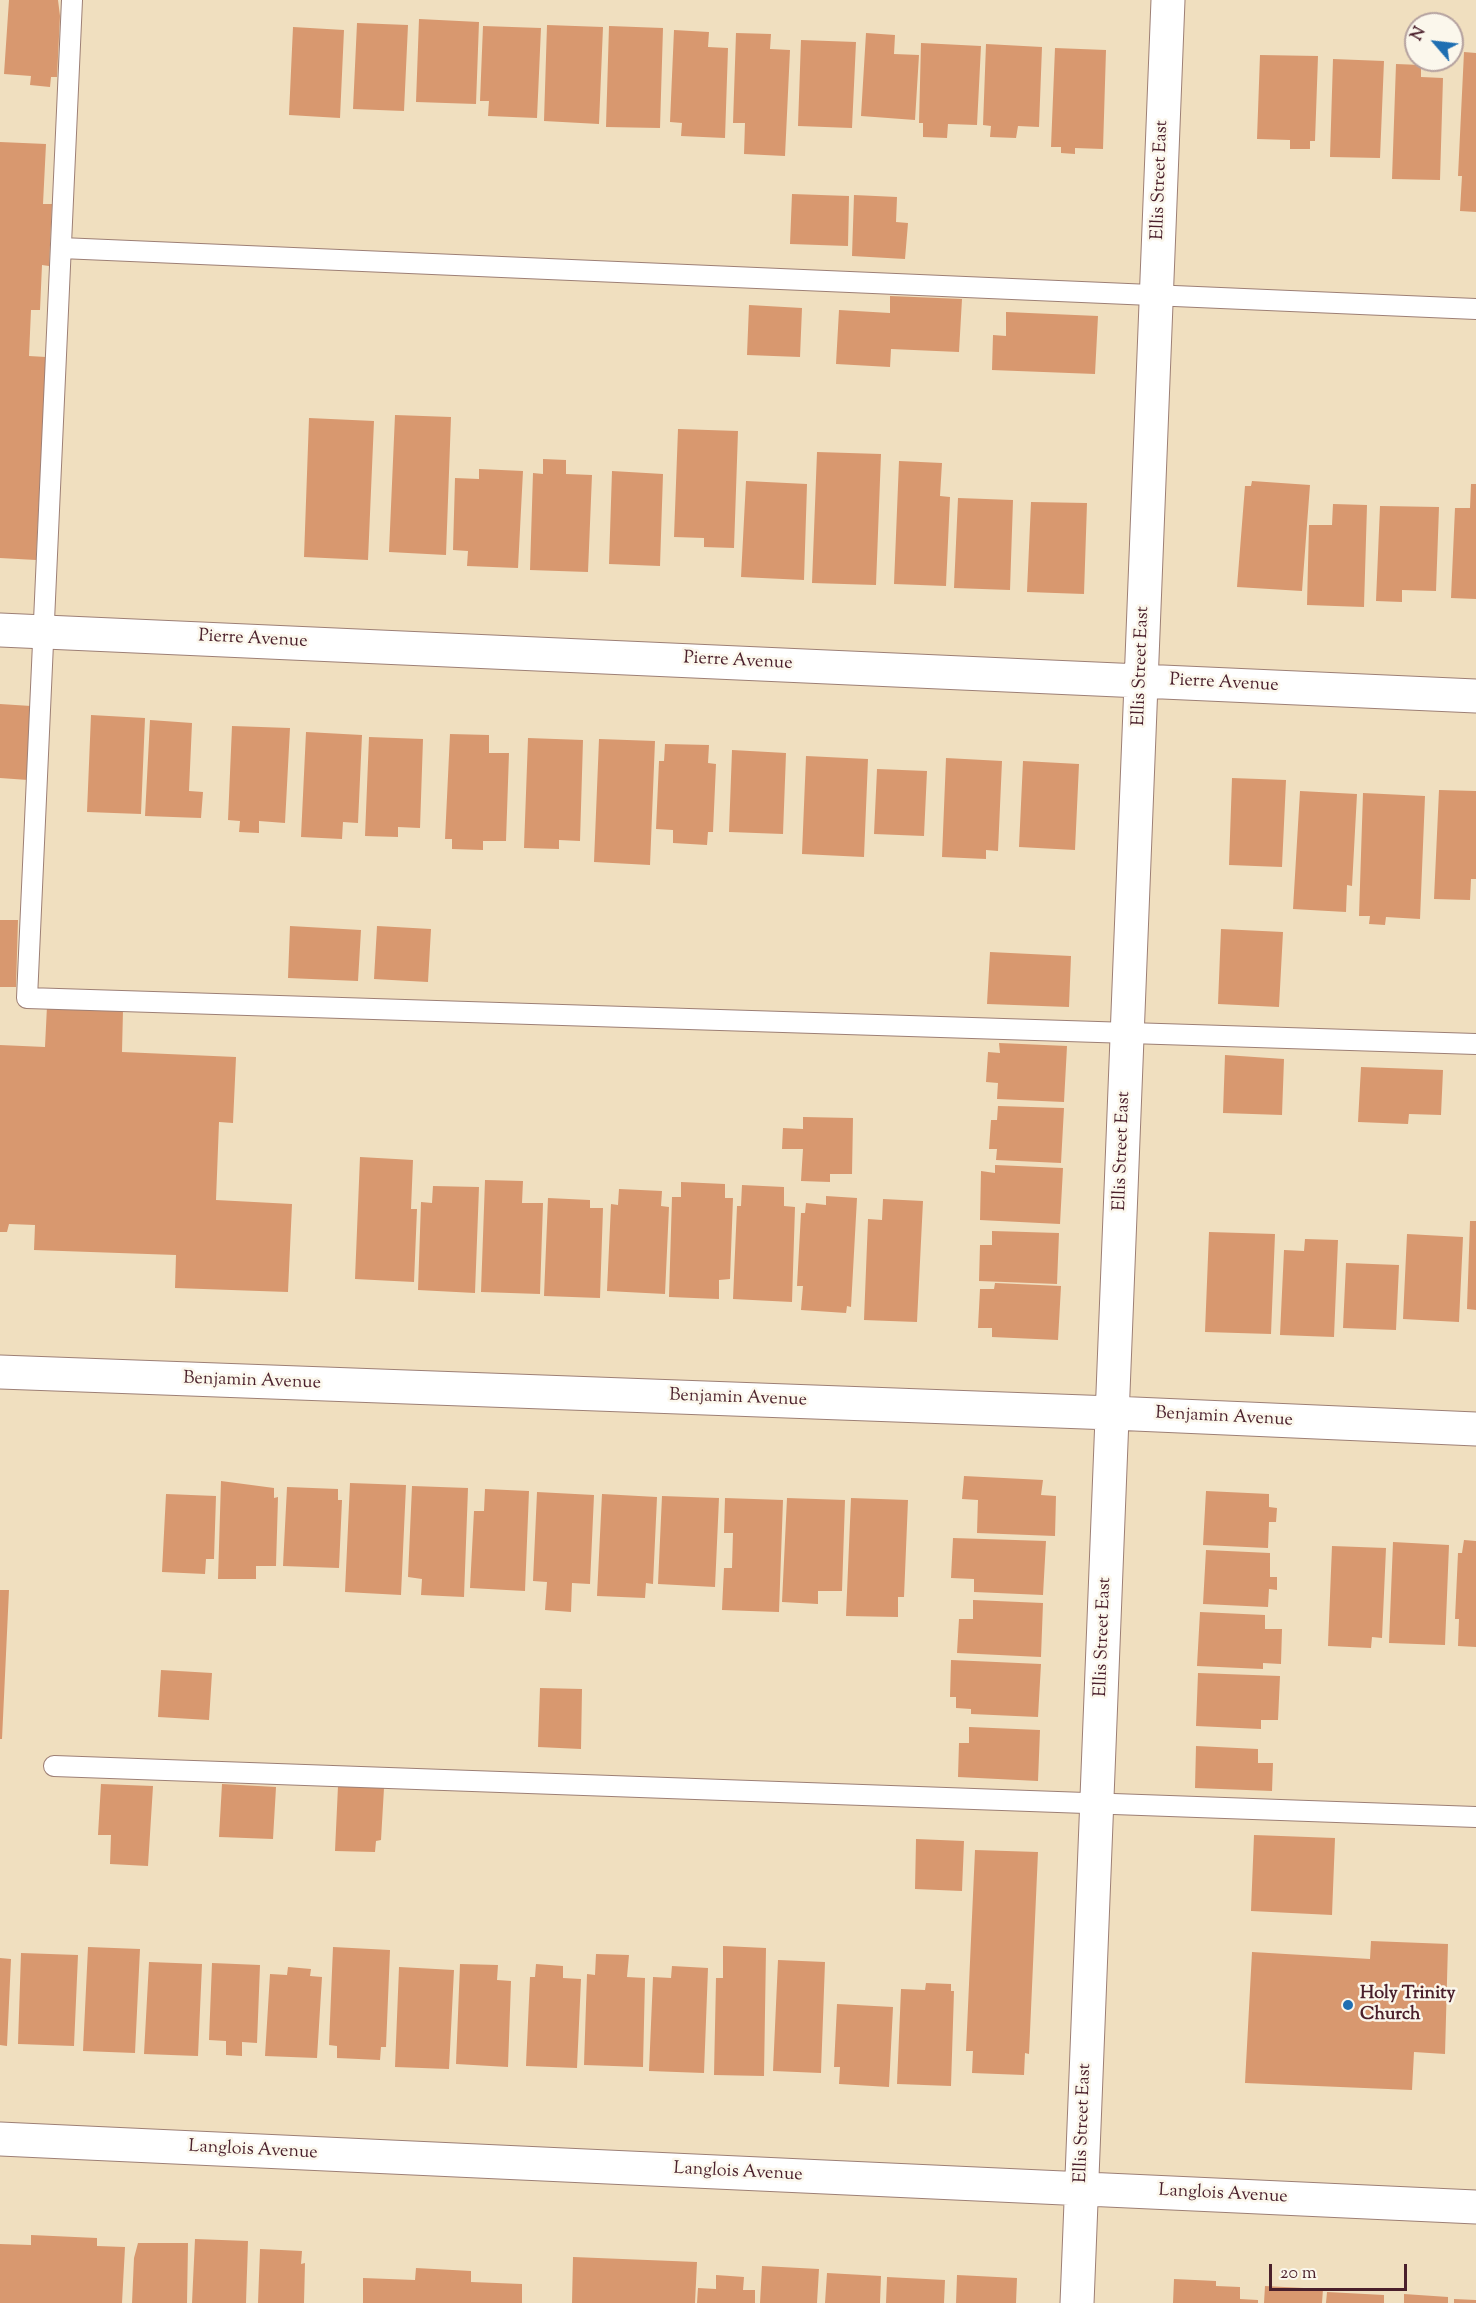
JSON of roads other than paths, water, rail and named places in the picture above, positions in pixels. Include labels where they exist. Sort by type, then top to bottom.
[{"type":"street","name":"Ellis Street East","points":[[1077,2303],[1168,0]]},
{"type":"street","name":"Pierre Avenue","points":[[0,630],[1476,696]]},
{"type":"street","name":"Benjamin Avenue","points":[[0,1372],[1112,1413],[1476,1429]]},
{"type":"street","name":"Langlois Avenue","points":[[0,2139],[1476,2207]]},
{"type":"lane","points":[[72,0],[27,998],[1476,1044]]},
{"type":"lane","points":[[61,248],[1476,309]]},
{"type":"lane","points":[[54,1766],[1476,1817]]},
{"type":"place","name":"Holy Trinity Church","points":[[1348,2005]]}]
